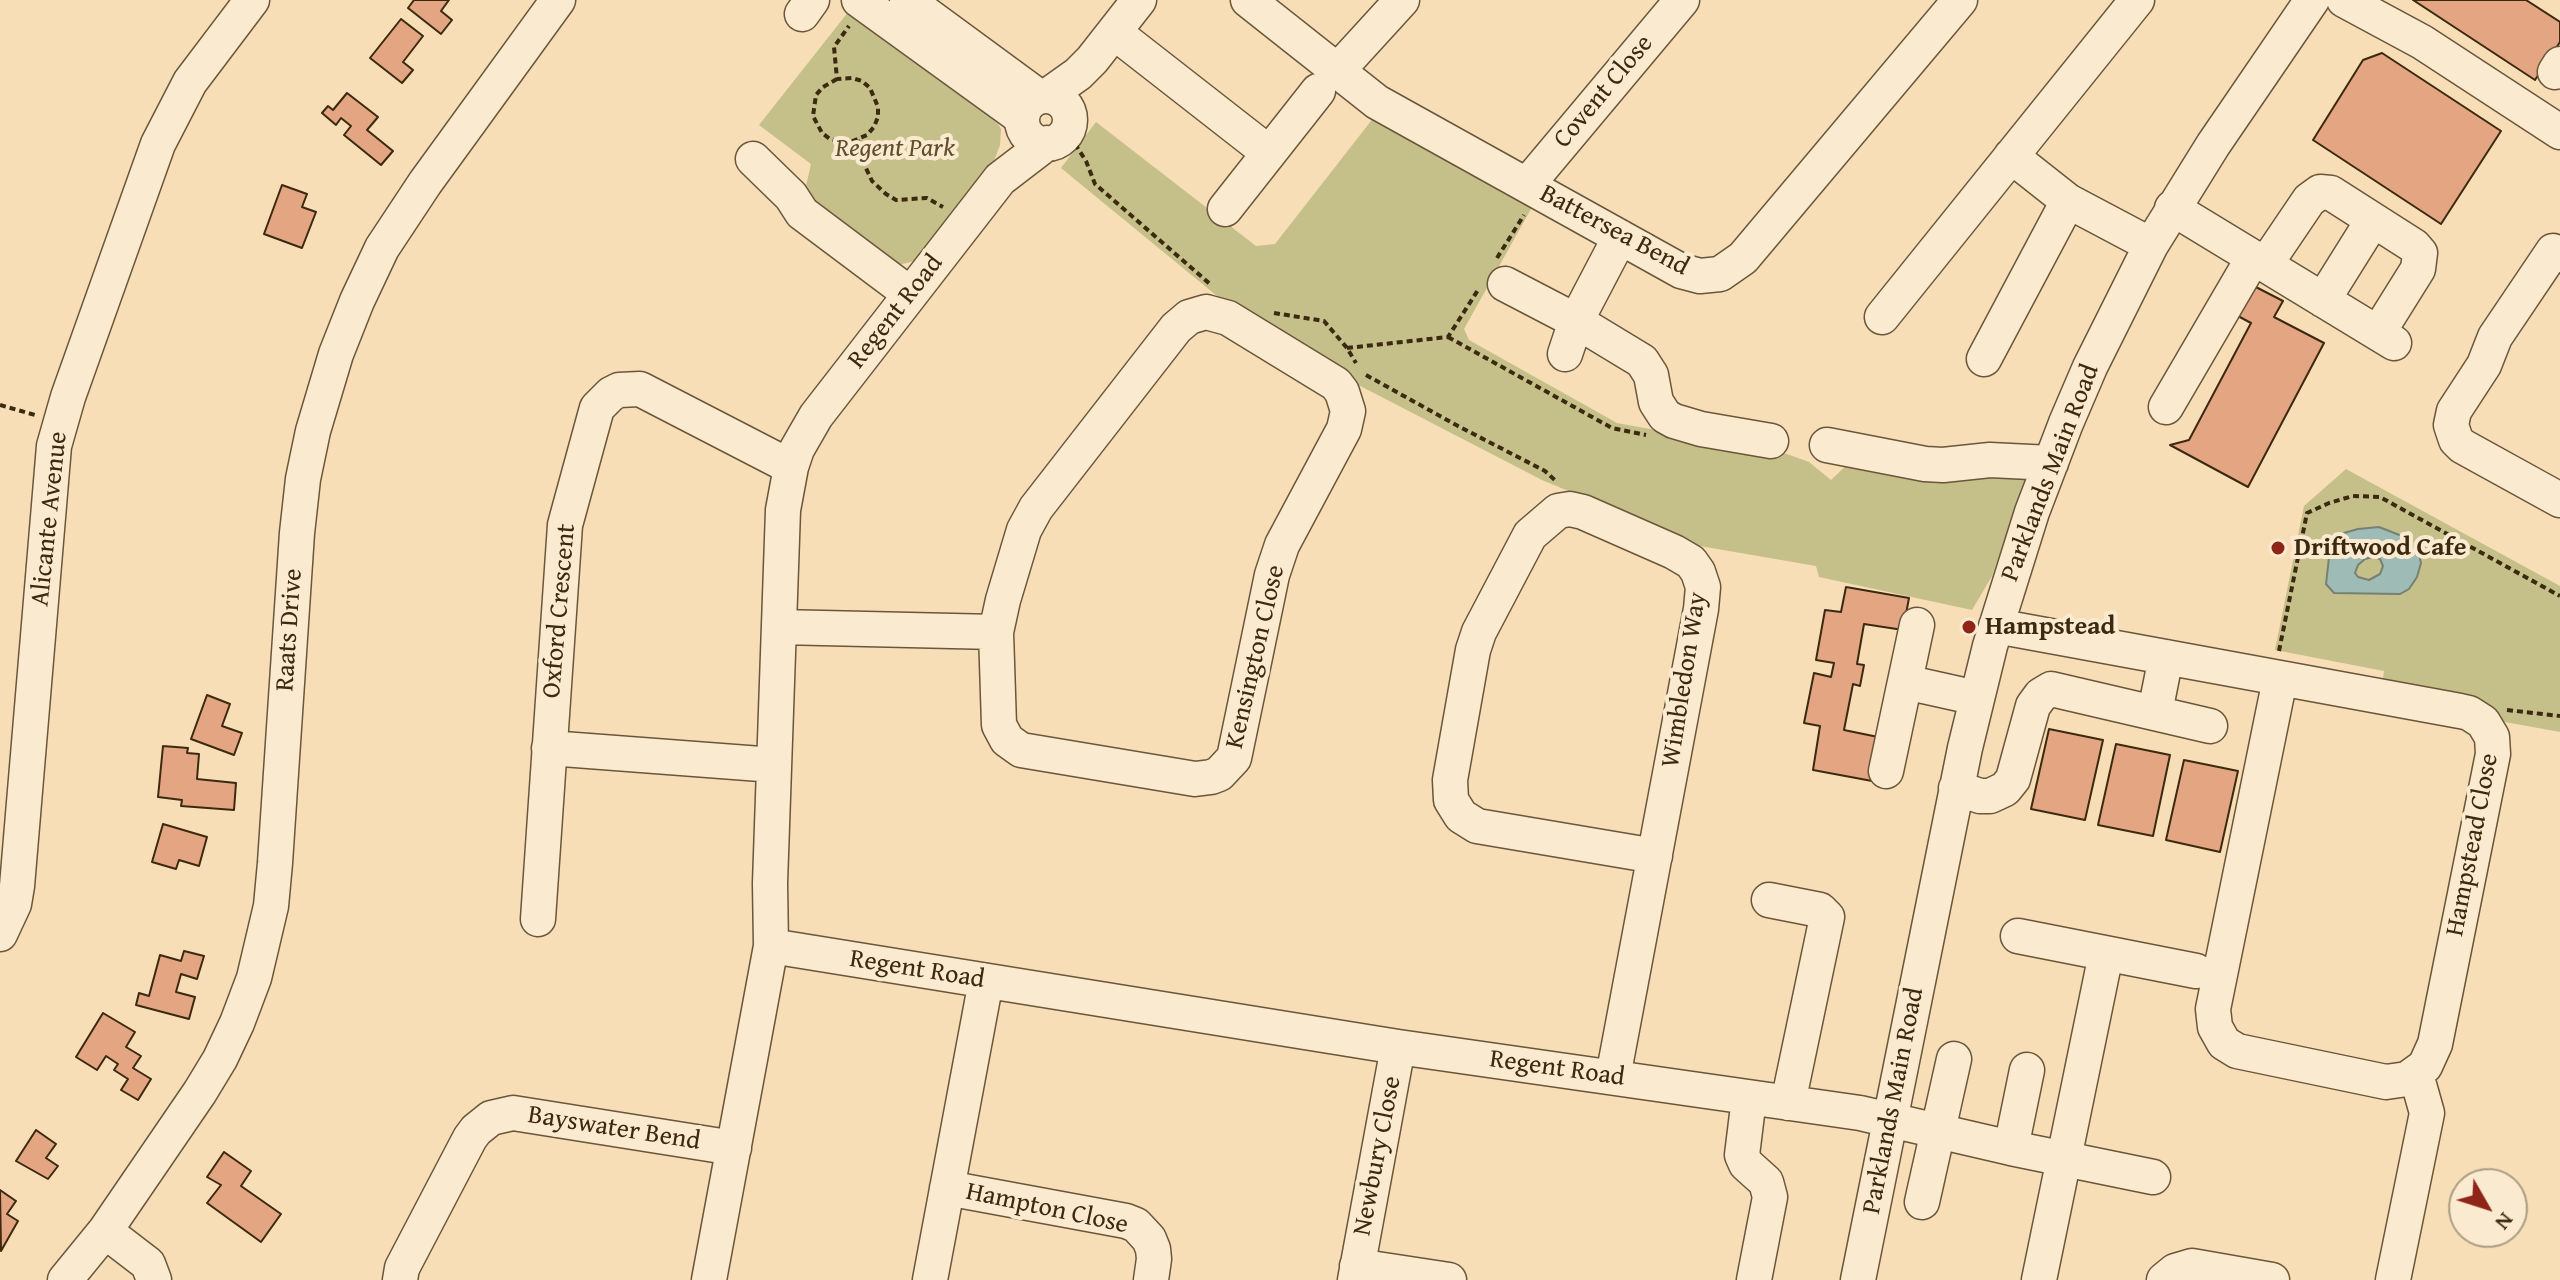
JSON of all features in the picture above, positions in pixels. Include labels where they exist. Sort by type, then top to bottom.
[{"type":"street","name":"Alicante Avenue","points":[[0,934],[16,895],[54,446],[158,144],[190,82],[252,0]]},
{"type":"street","points":[[907,0],[1046,120]]},
{"type":"street","name":"Regent Road","points":[[1139,0],[1078,74],[1046,120],[816,416],[797,449],[783,510],[771,946],[1398,1047],[1860,1113],[2153,1177]]},
{"type":"street","name":"Battersea Bend","points":[[1248,0],[1328,80],[1377,102],[1690,275],[1710,276],[1736,265],[1960,0]]},
{"type":"street","points":[[1225,209],[1328,80],[1402,0]]},
{"type":"street","name":"Covent Close","points":[[1532,188],[1682,0]]},
{"type":"street","points":[[1882,317],[2137,0]]},
{"type":"street","name":"Parklands Main Road","points":[[1858,1280],[1956,788],[1977,698],[2015,563],[2090,367],[2151,245],[2172,208],[2312,0]]},
{"type":"street","points":[[2344,0],[2422,42],[2560,132]]},
{"type":"street","name":"Raats Drive","points":[[65,1280],[89,1255],[220,1059],[246,1001],[261,954],[271,906],[275,863],[303,479],[313,431],[336,354],[382,248],[425,183],[554,8]]},
{"type":"street","points":[[854,13],[1046,120]]},
{"type":"street","points":[[1114,32],[1269,153]]},
{"type":"street","points":[[2011,156],[2068,201],[2151,245]]},
{"type":"street","points":[[753,159],[791,196],[802,213],[910,294]]},
{"type":"street","points":[[2166,407],[2259,261],[2309,200],[2320,192],[2331,193],[2414,246],[2421,256],[2386,338],[2323,300],[2259,261],[2172,208]]},
{"type":"street","points":[[1984,359],[2068,201]]},
{"type":"street","points":[[2323,300],[2373,220]]},
{"type":"street","points":[[1565,354],[1576,321],[1620,237]]},
{"type":"street","points":[[2560,255],[2553,251],[2495,337],[2484,365],[2454,411],[2451,425],[2456,440],[2462,446],[2560,500]]},
{"type":"street","points":[[1494,275],[1642,361],[1651,375],[1656,402],[1665,416],[1701,429],[1771,441]]},
{"type":"street","name":"Kensington Close","points":[[1197,314],[1221,314],[1336,384],[1342,392],[1348,411],[1347,420],[1282,545],[1272,575],[1238,747],[1234,758],[1219,774],[1195,779],[1030,753],[1013,746],[1002,733],[997,717],[996,632],[1015,558],[1030,517],[1182,322],[1197,314]]},
{"type":"street","name":"Oxford Crescent","points":[[538,919],[565,525],[594,417],[603,400],[619,390],[640,389],[791,467]]},
{"type":"street","points":[[1827,445],[1925,464],[1990,460],[2051,463]]},
{"type":"street","points":[[1570,509],[1558,511],[1530,535],[1479,632],[1450,780],[1451,800],[1461,816],[1477,826],[1655,856]]},
{"type":"street","name":"Wimbledon Way","points":[[1570,509],[1674,552],[1691,562],[1703,587],[1613,1077]]},
{"type":"street","points":[[1886,771],[1917,625]]},
{"type":"street","name":"Hampstead Close","points":[[1996,626],[2460,711],[2483,722],[2492,737],[2493,754],[2435,1044],[2425,1066],[2416,1074]]},
{"type":"street","points":[[779,627],[996,632]]},
{"type":"street","points":[[2155,712],[2166,657]]},
{"type":"street","points":[[2280,679],[2213,1009],[2215,1027],[2224,1043],[2245,1053],[2386,1082],[2397,1082],[2416,1074],[2427,1113],[2393,1280]]},
{"type":"street","points":[[1905,682],[1977,698]]},
{"type":"street","points":[[1956,788],[1980,796],[1990,796],[2005,789],[2013,779],[2033,706],[2041,695],[2051,689],[2210,726]]},
{"type":"street","points":[[549,748],[774,765]]},
{"type":"street","points":[[1769,900],[1820,910],[1827,917],[1788,1103]]},
{"type":"street","points":[[2018,936],[2196,971]]},
{"type":"street","name":"Bayswater Bend","points":[[709,1280],[771,946]]},
{"type":"street","points":[[2039,1280],[2106,954]]},
{"type":"street","name":"Hampton Close","points":[[930,1280],[986,981]]},
{"type":"street","name":"Newbury Close","points":[[1398,1047],[1356,1273],[1449,1280]]},
{"type":"street","points":[[1922,1202],[1954,1059]]},
{"type":"street","points":[[2011,1148],[2027,1070]]},
{"type":"street","points":[[1749,1098],[1742,1155],[1746,1164],[1766,1182],[1770,1197],[1754,1280]]},
{"type":"street","name":"Bayswater Bend","points":[[400,1280],[402,1268],[470,1138],[491,1118],[513,1113],[734,1148]]},
{"type":"street","name":"Hampton Close","points":[[947,1188],[1136,1225],[1149,1239],[1153,1249],[1151,1280]]},
{"type":"street","points":[[89,1255],[148,1264],[154,1280]]},
{"type":"street","points":[[2164,1280],[2175,1271],[2192,1266],[2272,1280]]},
{"type":"path","points":[[837,79],[834,47],[854,13]]},
{"type":"path","points":[[837,79],[862,81],[876,97],[878,117],[874,127],[858,140],[848,143],[830,139],[822,133],[813,116],[816,95],[837,79]]},
{"type":"path","points":[[1046,120],[1086,161],[1095,184],[1218,291]]},
{"type":"path","points":[[858,140],[872,181],[886,194],[896,200],[927,198],[946,209]]},
{"type":"path","points":[[1347,348],[1448,337],[1494,275],[1532,188]]},
{"type":"path","points":[[1268,312],[1324,321],[1347,348],[1361,372],[1545,471],[1578,496],[1570,509]]},
{"type":"path","points":[[0,405],[61,422]]},
{"type":"path","points":[[2280,679],[2277,661],[2307,513],[2329,503],[2353,496],[2380,497],[2560,596]]},
{"type":"path","points":[[2483,722],[2502,709],[2560,716]]},
{"type":"green space","name":"Regent Park","points":[[849,11],[972,102],[1001,129],[1000,145],[994,161],[914,261],[895,266],[803,199],[811,164],[759,125]]},
{"type":"green space","points":[[1378,112],[1536,200],[1464,329],[1469,340],[1617,423],[1787,454],[1809,462],[1831,480],[1851,461],[2030,470],[1992,576],[1972,610],[1819,577],[1816,566],[1700,546],[1542,480],[1341,376],[1239,314],[1061,168],[1096,122],[1256,246],[1275,244]]},
{"type":"green space","points":[[2346,469],[2560,586],[2560,732],[2494,720],[2382,686],[2384,671],[2275,650],[2304,506]]},
{"type":"water","points":[[2379,527],[2402,536],[2418,551],[2421,563],[2409,589],[2400,594],[2334,593],[2326,584],[2331,540],[2358,529]],"holes":[[[2365,559],[2380,559],[2383,566],[2380,574],[2369,580],[2355,573]]]},
{"type":"building","points":[[414,0],[449,0],[441,11],[452,20],[441,34],[408,8]]},
{"type":"building","points":[[2413,0],[2526,0],[2560,22],[2560,42],[2535,80]]},
{"type":"building","points":[[401,19],[423,36],[403,62],[413,70],[402,83],[370,58]]},
{"type":"building","points":[[2382,53],[2501,131],[2441,224],[2313,140],[2363,60]]},
{"type":"building","points":[[347,93],[378,117],[367,130],[393,151],[381,165],[344,135],[351,126],[341,118],[336,125],[322,113],[328,106],[333,110]]},
{"type":"building","points":[[282,185],[307,194],[302,207],[316,212],[302,248],[264,234]]},
{"type":"building","points":[[2252,285],[2283,301],[2274,317],[2324,343],[2248,487],[2170,445],[2189,440],[2251,323],[2236,315]]},
{"type":"building","points":[[1846,587],[1909,598],[1903,630],[1864,624],[1857,664],[1864,665],[1860,686],[1853,684],[1844,730],[1883,738],[1872,781],[1813,770],[1820,726],[1804,723],[1814,673],[1831,677],[1834,663],[1816,660],[1825,610],[1841,612]]},
{"type":"building","points":[[207,695],[230,704],[222,726],[242,733],[234,755],[191,739]]},
{"type":"building","points":[[2049,729],[2103,740],[2085,820],[2031,809]]},
{"type":"building","points":[[2116,744],[2170,755],[2153,836],[2098,825]]},
{"type":"building","points":[[163,746],[188,748],[187,753],[199,754],[197,779],[236,783],[234,810],[181,806],[182,800],[158,797]]},
{"type":"building","points":[[2184,760],[2238,771],[2220,852],[2166,840]]},
{"type":"building","points":[[163,824],[207,837],[199,866],[179,860],[176,869],[152,862]]},
{"type":"building","points":[[184,951],[204,956],[197,979],[181,974],[176,992],[195,997],[189,1019],[136,1005],[139,993],[149,996],[160,955],[181,961]]},
{"type":"building","points":[[103,1013],[135,1032],[126,1047],[141,1056],[133,1068],[151,1079],[138,1100],[121,1090],[128,1079],[114,1070],[118,1064],[106,1056],[97,1070],[76,1057]]},
{"type":"building","points":[[36,1130],[56,1144],[46,1158],[58,1166],[48,1179],[16,1161]]},
{"type":"building","points":[[224,1152],[251,1171],[241,1186],[281,1214],[261,1242],[207,1203],[221,1185],[207,1177]]},
{"type":"building","points":[[0,1190],[16,1201],[7,1214],[18,1221],[1,1251]]},
{"type":"place","name":"Driftwood Cafe","points":[[2278,548]]},
{"type":"place","name":"Hampstead","points":[[1969,627]]}]
